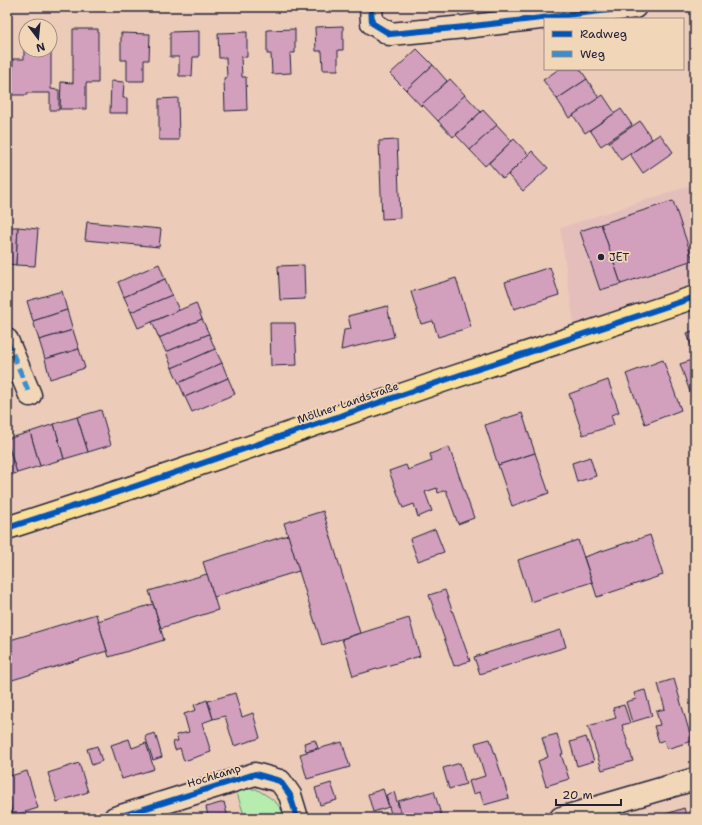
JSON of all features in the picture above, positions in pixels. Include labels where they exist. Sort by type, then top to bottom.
[{"type":"main road","name":"Möllner Landstraße","points":[[7,528],[136,486],[448,379],[695,297]]},
{"type":"street","points":[[372,15],[390,34],[465,27],[635,7]]},
{"type":"street","points":[[7,340],[30,395]]},
{"type":"street","name":"Hochkamp","points":[[116,818],[255,774],[280,781],[290,794],[297,818]]},
{"type":"street","points":[[561,818],[695,779]]},
{"type":"shaded area","points":[[695,184],[695,284],[574,324],[560,228]]},
{"type":"green space","points":[[256,789],[270,797],[277,804],[283,812],[285,818],[245,818],[236,790]]},
{"type":"building","points":[[343,26],[343,50],[338,50],[338,70],[323,70],[322,51],[316,51],[315,27]]},
{"type":"building","points":[[73,29],[98,29],[98,83],[86,83],[86,109],[60,109],[61,82],[73,83]]},
{"type":"building","points":[[295,29],[295,53],[290,53],[291,73],[272,74],[271,54],[267,54],[267,30]]},
{"type":"building","points":[[199,31],[199,57],[193,57],[192,76],[179,76],[179,57],[170,57],[170,32]]},
{"type":"building","points":[[247,32],[247,57],[241,57],[242,77],[246,77],[247,110],[225,111],[224,78],[227,77],[226,58],[219,58],[218,33]]},
{"type":"building","points":[[121,33],[150,34],[149,60],[144,60],[144,81],[127,81],[127,60],[121,60]]},
{"type":"building","points":[[417,49],[433,65],[406,90],[390,74]]},
{"type":"building","points":[[51,58],[51,89],[59,90],[59,110],[50,110],[50,93],[27,93],[27,95],[12,95],[13,59]]},
{"type":"building","points":[[433,65],[447,81],[421,106],[406,90]]},
{"type":"building","points":[[558,70],[581,70],[587,79],[557,99],[543,80]]},
{"type":"building","points":[[450,79],[465,95],[438,121],[422,104]]},
{"type":"building","points":[[587,79],[599,98],[569,118],[557,99]]},
{"type":"building","points":[[111,81],[124,82],[123,98],[127,98],[127,113],[110,113]]},
{"type":"building","points":[[465,95],[481,112],[453,137],[438,121]]},
{"type":"building","points":[[603,95],[615,113],[585,133],[573,115]]},
{"type":"building","points":[[178,98],[179,140],[159,140],[159,99]]},
{"type":"building","points":[[621,109],[632,125],[601,146],[590,130]]},
{"type":"building","points":[[483,110],[497,125],[470,150],[456,135]]},
{"type":"building","points":[[640,121],[652,139],[621,160],[609,142]]},
{"type":"building","points":[[497,125],[512,141],[485,166],[470,150]]},
{"type":"building","points":[[660,134],[673,152],[643,173],[630,154]]},
{"type":"building","points":[[514,139],[529,155],[503,179],[489,163]]},
{"type":"building","points":[[397,140],[400,218],[382,219],[379,141]]},
{"type":"building","points":[[532,151],[548,168],[523,191],[508,175]]},
{"type":"building","points":[[673,201],[693,260],[621,284],[601,224]]},
{"type":"building","points":[[695,203],[695,221],[690,205]]},
{"type":"building","points":[[87,222],[161,229],[159,247],[85,240]]},
{"type":"building","name":"JET","points":[[601,224],[621,284],[600,290],[580,231]]},
{"type":"building","points":[[7,227],[18,227],[16,265],[7,264]]},
{"type":"building","points":[[18,227],[38,229],[35,266],[16,265]]},
{"type":"building","points":[[159,264],[165,279],[124,297],[118,282]]},
{"type":"building","points":[[304,265],[305,299],[280,300],[278,266]]},
{"type":"building","points":[[550,267],[559,295],[514,309],[505,282]]},
{"type":"building","points":[[456,278],[471,327],[438,337],[433,321],[421,324],[411,292]]},
{"type":"building","points":[[165,279],[172,295],[131,312],[124,297]]},
{"type":"building","points":[[62,291],[67,310],[33,321],[27,301]]},
{"type":"building","points":[[172,295],[179,310],[138,328],[131,312]]},
{"type":"building","points":[[196,303],[202,319],[159,338],[152,322]]},
{"type":"building","points":[[387,306],[394,337],[341,350],[344,330],[351,329],[348,316]]},
{"type":"building","points":[[67,310],[73,330],[39,340],[33,321]]},
{"type":"building","points":[[202,319],[209,334],[166,352],[159,338]]},
{"type":"building","points":[[270,323],[295,323],[297,365],[271,366]]},
{"type":"building","points":[[73,330],[79,349],[45,359],[39,340]]},
{"type":"building","points":[[695,330],[695,357],[687,333]]},
{"type":"building","points":[[209,334],[215,349],[172,368],[166,352]]},
{"type":"building","points":[[79,349],[85,368],[50,379],[45,359]]},
{"type":"building","points":[[215,349],[222,363],[179,383],[172,368]]},
{"type":"building","points":[[695,359],[695,406],[680,364]]},
{"type":"building","points":[[663,360],[681,410],[645,424],[626,374]]},
{"type":"building","points":[[222,363],[228,378],[185,397],[179,383]]},
{"type":"building","points":[[228,378],[235,394],[192,412],[185,397]]},
{"type":"building","points":[[608,380],[619,412],[611,415],[614,425],[583,435],[569,394]]},
{"type":"building","points":[[101,410],[111,445],[88,452],[77,417]]},
{"type":"building","points":[[522,413],[535,453],[498,465],[485,425]]},
{"type":"building","points":[[77,417],[88,452],[64,459],[54,424]]},
{"type":"building","points":[[54,424],[64,459],[40,466],[30,432]]},
{"type":"building","points":[[30,432],[40,466],[17,473],[7,439]]},
{"type":"building","points":[[7,442],[17,473],[7,476]]},
{"type":"building","points":[[449,447],[474,518],[458,524],[446,490],[438,493],[437,488],[425,492],[432,511],[418,517],[414,504],[403,508],[389,471],[406,465],[408,470],[432,461],[430,454]]},
{"type":"building","points":[[535,453],[549,493],[512,506],[498,465]]},
{"type":"building","points":[[590,457],[596,476],[577,482],[572,463]]},
{"type":"building","points":[[323,511],[360,633],[322,645],[284,523]]},
{"type":"building","points":[[435,529],[444,552],[418,561],[410,539]]},
{"type":"building","points":[[288,535],[299,571],[214,597],[203,562]]},
{"type":"building","points":[[650,535],[663,575],[597,597],[584,557]]},
{"type":"building","points":[[578,540],[592,582],[531,602],[518,560]]},
{"type":"building","points":[[207,574],[218,610],[161,628],[149,591]]},
{"type":"building","points":[[445,590],[470,661],[454,666],[429,595]]},
{"type":"building","points":[[153,604],[164,640],[109,657],[98,621]]},
{"type":"building","points":[[96,614],[107,651],[9,681],[7,674],[7,641]]},
{"type":"building","points":[[409,618],[420,656],[353,676],[342,639]]},
{"type":"building","points":[[561,630],[566,647],[480,674],[474,657]]},
{"type":"building","points":[[7,674],[11,686],[7,688]]},
{"type":"building","points":[[674,679],[692,741],[667,749],[664,740],[659,742],[654,726],[660,725],[656,711],[665,709],[658,684]]},
{"type":"building","points":[[645,690],[652,716],[632,722],[626,702],[636,699],[634,693]]},
{"type":"building","points":[[235,693],[242,717],[253,713],[260,738],[234,746],[225,716],[213,719],[208,701]]},
{"type":"building","points":[[207,700],[213,719],[202,723],[211,752],[184,761],[180,748],[175,750],[173,742],[178,741],[176,735],[189,732],[184,714],[196,710],[194,705]]},
{"type":"building","points":[[624,705],[630,723],[622,725],[633,761],[602,770],[588,726],[616,718],[613,708]]},
{"type":"building","points":[[155,733],[162,757],[153,760],[145,736]]},
{"type":"building","points":[[557,734],[563,754],[561,754],[569,779],[546,786],[538,761],[548,757],[542,738]]},
{"type":"building","points":[[586,737],[594,761],[577,766],[570,742]]},
{"type":"building","points":[[129,739],[132,748],[146,743],[154,769],[122,779],[111,745]]},
{"type":"building","points":[[490,739],[509,798],[484,805],[480,792],[473,794],[469,781],[485,776],[475,743]]},
{"type":"building","points":[[315,740],[318,748],[306,751],[304,743]]},
{"type":"building","points":[[342,742],[350,767],[307,779],[300,754]]},
{"type":"building","points":[[97,746],[102,761],[92,765],[87,749]]},
{"type":"building","points":[[79,763],[88,792],[57,802],[48,773]]},
{"type":"building","points":[[460,763],[466,784],[449,789],[443,768]]},
{"type":"building","points":[[27,771],[38,808],[13,816],[7,796],[7,777]]},
{"type":"building","points":[[331,783],[337,800],[320,805],[315,788]]},
{"type":"building","points":[[383,789],[389,807],[373,812],[368,794]]},
{"type":"building","points":[[434,791],[442,818],[402,818],[398,801]]},
{"type":"building","points":[[394,792],[401,815],[392,818],[386,795]]},
{"type":"building","points":[[7,796],[13,816],[7,818]]},
{"type":"building","points":[[224,802],[228,818],[202,818],[208,816],[206,807]]},
{"type":"building","points":[[684,808],[687,818],[661,818],[660,816]]},
{"type":"building","points":[[368,815],[369,818],[358,818]]},
{"type":"marked path","points":[[7,340],[30,395]]},
{"type":"cycle path","points":[[371,7],[372,23],[390,34],[465,27],[635,7]]},
{"type":"cycle path","points":[[7,528],[136,486],[448,379],[695,297]]},
{"type":"cycle path","points":[[115,818],[255,774],[280,781],[290,795],[297,818]]},
{"type":"place","name":"JET","points":[[601,257]]}]
